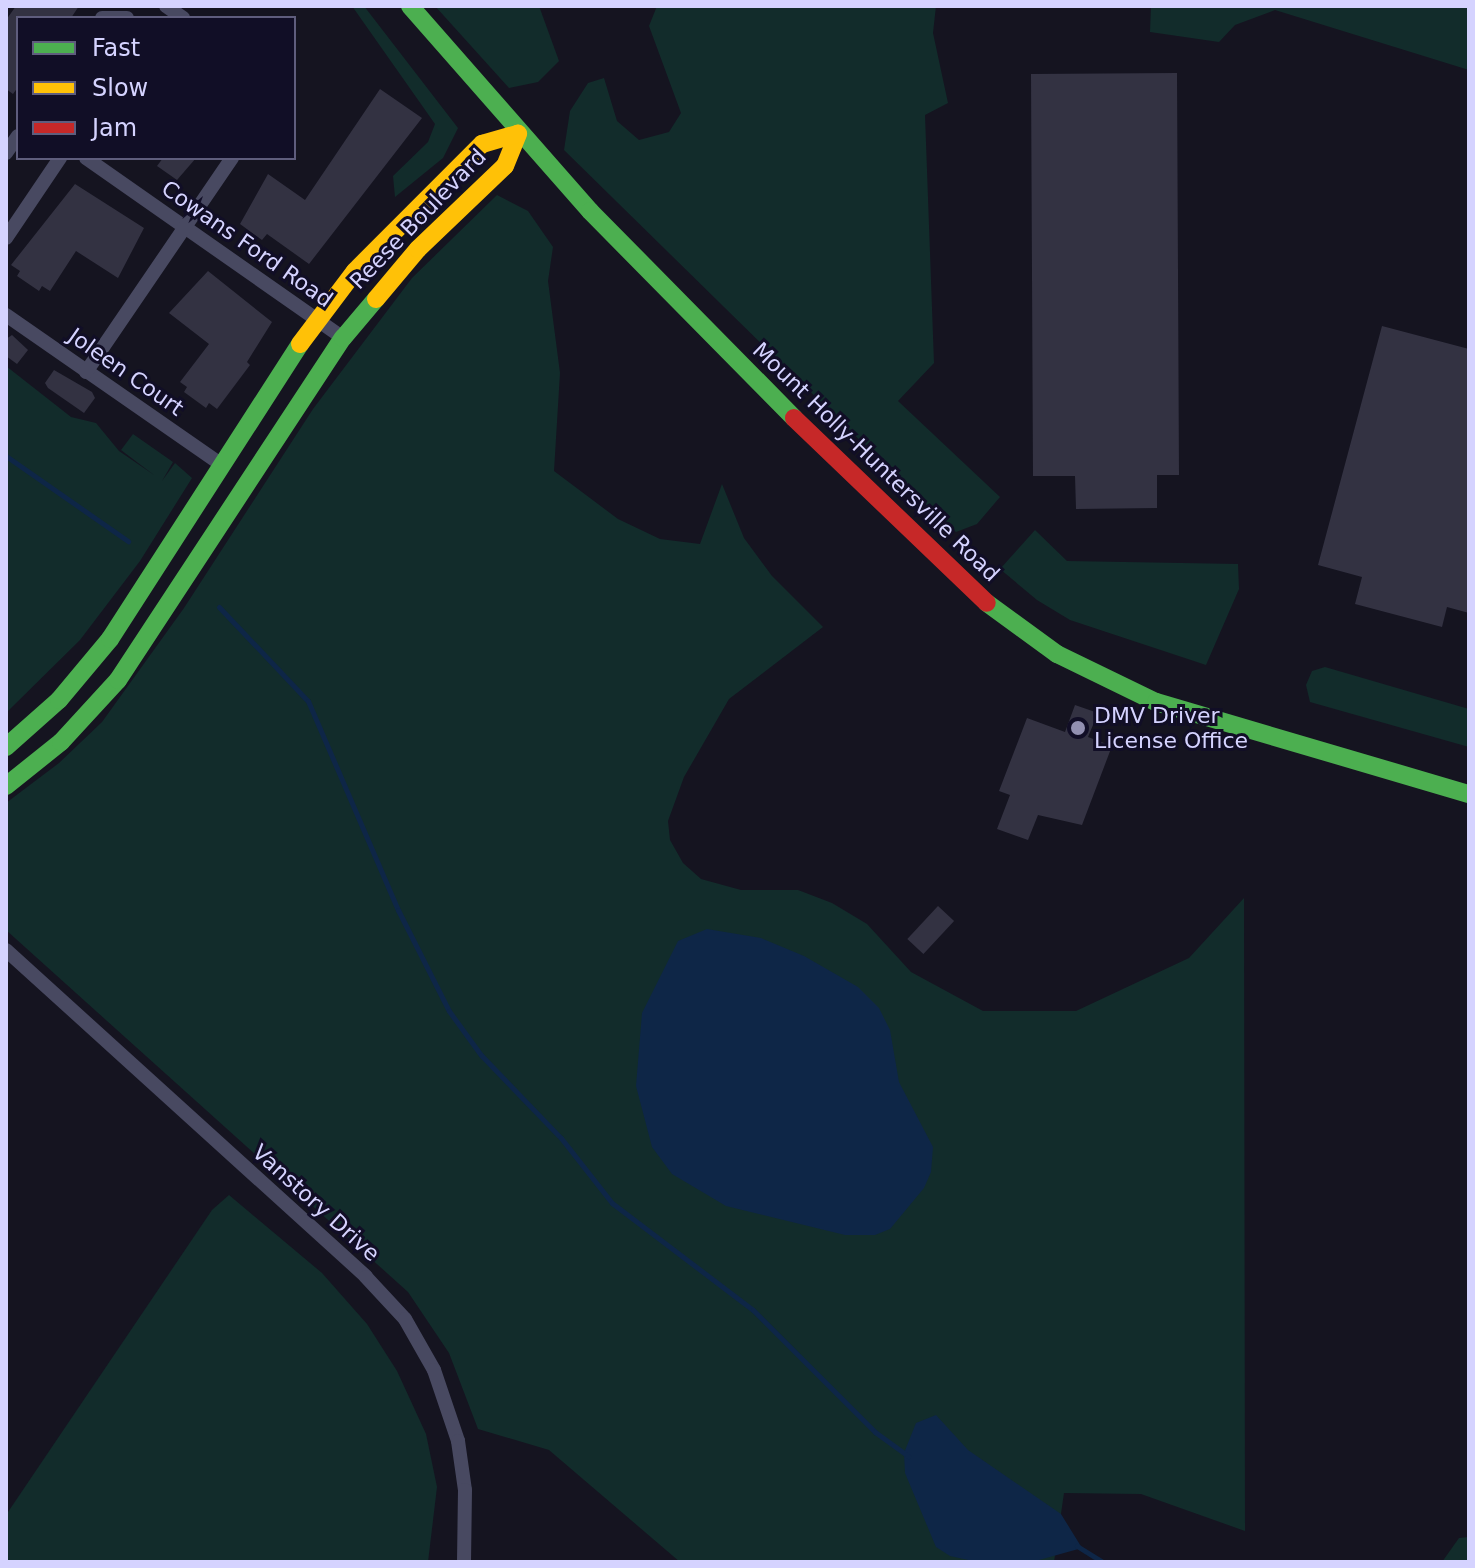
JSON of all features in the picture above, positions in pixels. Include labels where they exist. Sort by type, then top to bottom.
[{"type":"street","name":"Mount Holly-Huntersville Road","points":[[410,6],[518,134],[881,506],[1030,636],[1088,671],[1195,716],[1469,794]]},
{"type":"street","name":"Reese Boulevard","points":[[6,747],[59,700],[110,639],[317,319],[395,226],[471,154],[482,144],[518,134]]},
{"type":"street","name":"Reese Boulevard","points":[[6,786],[71,732],[136,658],[343,338],[418,249],[505,166],[518,134]]},
{"type":"street","points":[[6,238],[59,160]]},
{"type":"street","name":"Cowans Ford Road","points":[[89,160],[343,338]]},
{"type":"street","points":[[86,372],[231,160]]},
{"type":"street","name":"Joleen Court","points":[[6,315],[222,465]]},
{"type":"street","name":"Vanstory Drive","points":[[6,950],[366,1277],[405,1319],[434,1370],[458,1441],[465,1490],[464,1562]]},
{"type":"green space","points":[[352,6],[364,6],[458,128],[443,158],[395,197],[393,176],[428,142],[435,124]]},
{"type":"green space","points":[[435,6],[539,6],[559,61],[538,82],[509,88]]},
{"type":"green space","points":[[657,6],[936,6],[933,33],[948,103],[925,115],[934,363],[898,401],[1000,497],[977,524],[956,532],[936,515],[564,150],[570,111],[588,83],[604,78],[617,121],[639,140],[669,132],[681,113],[649,26]]},
{"type":"green space","points":[[1151,6],[1469,6],[1469,70],[1275,10],[1235,25],[1219,42],[1150,32]]},
{"type":"green space","points":[[497,195],[528,211],[553,247],[548,281],[560,373],[554,471],[618,519],[660,539],[700,544],[722,484],[744,538],[772,576],[823,627],[729,699],[684,777],[668,821],[670,840],[683,863],[701,879],[741,890],[798,890],[832,903],[867,924],[911,972],[983,1011],[1076,1011],[1189,958],[1244,898],[1245,1531],[1141,1494],[1064,1493],[1054,1562],[680,1562],[549,1450],[478,1429],[449,1353],[408,1292],[6,930],[6,803],[59,763],[102,722],[184,608],[313,409],[412,278]]},
{"type":"green space","points":[[6,366],[71,417],[96,423],[119,451],[154,475],[121,450],[133,434],[173,462],[162,481],[175,463],[192,478],[140,561],[80,640],[6,713]]},
{"type":"green space","points":[[1035,530],[1067,561],[1238,564],[1239,589],[1206,665],[1070,620],[1037,600],[1000,569]]},
{"type":"green space","points":[[1325,667],[1469,709],[1469,747],[1310,702],[1306,685],[1312,671]]},
{"type":"green space","points":[[229,1195],[322,1273],[367,1324],[397,1371],[426,1434],[437,1487],[428,1562],[6,1562],[6,1515],[212,1210]]},
{"type":"green space","points":[[1469,1537],[1469,1562],[1442,1562],[1459,1538]]},
{"type":"water","points":[[707,929],[761,938],[804,956],[858,987],[879,1008],[890,1030],[899,1082],[933,1147],[931,1172],[924,1188],[890,1229],[875,1235],[845,1235],[726,1206],[672,1174],[652,1147],[636,1086],[642,1013],[678,941]]},
{"type":"water","points":[[936,1415],[968,1450],[1061,1514],[1082,1548],[1039,1560],[973,1561],[950,1556],[936,1547],[905,1473],[904,1453],[916,1423]]},
{"type":"building","points":[[16,6],[79,6],[72,16],[16,16],[16,90],[13,94],[6,89],[6,20]]},
{"type":"building","points":[[1177,73],[1179,475],[1157,475],[1157,508],[1076,509],[1075,476],[1033,476],[1031,74]]},
{"type":"building","points":[[380,89],[422,118],[309,264],[267,234],[262,240],[240,224],[268,174],[305,200]]},
{"type":"building","points":[[162,160],[194,160],[177,180],[157,166]]},
{"type":"building","points":[[75,184],[144,228],[118,278],[76,251],[50,291],[42,286],[39,291],[17,276],[20,271],[11,265]]},
{"type":"building","points":[[208,271],[272,322],[247,362],[250,365],[217,409],[209,403],[206,408],[184,392],[187,387],[180,382],[209,344],[169,313]]},
{"type":"building","points":[[1382,326],[1469,349],[1469,613],[1447,607],[1442,627],[1355,604],[1362,577],[1318,565]]},
{"type":"building","points":[[12,335],[28,350],[17,364],[6,356],[6,339]]},
{"type":"building","points":[[54,370],[92,392],[95,398],[84,413],[48,388],[45,383]]},
{"type":"building","points":[[1075,705],[1098,713],[1088,737],[1112,746],[1082,825],[1038,815],[1028,840],[997,829],[1010,795],[999,791],[1027,718],[1065,732]]},
{"type":"building","points":[[938,906],[954,921],[923,954],[907,939]]},
{"type":"waterway","points":[[6,456],[128,541]]},
{"type":"waterway","points":[[219,607],[308,701],[398,910],[449,1011],[481,1055],[561,1138],[612,1203],[753,1310],[875,1432],[908,1456]]},
{"type":"waterway","points":[[1077,1546],[1103,1562]]},
{"type":"traffic: fast","points":[[410,6],[590,211],[794,418]]},
{"type":"traffic: fast","points":[[6,786],[61,742],[118,680],[343,338],[376,299]]},
{"type":"traffic: fast","points":[[6,747],[59,700],[110,639],[300,344]]},
{"type":"traffic: fast","points":[[987,603],[1057,654],[1156,702],[1469,794]]},
{"type":"traffic: slow","points":[[300,344],[355,271],[482,144],[518,134]]},
{"type":"traffic: slow","points":[[376,299],[418,249],[505,166],[518,134]]},
{"type":"traffic: jam","points":[[794,418],[987,603]]},
{"type":"place","name":"DMV Driver License Office","points":[[1078,728]]}]
